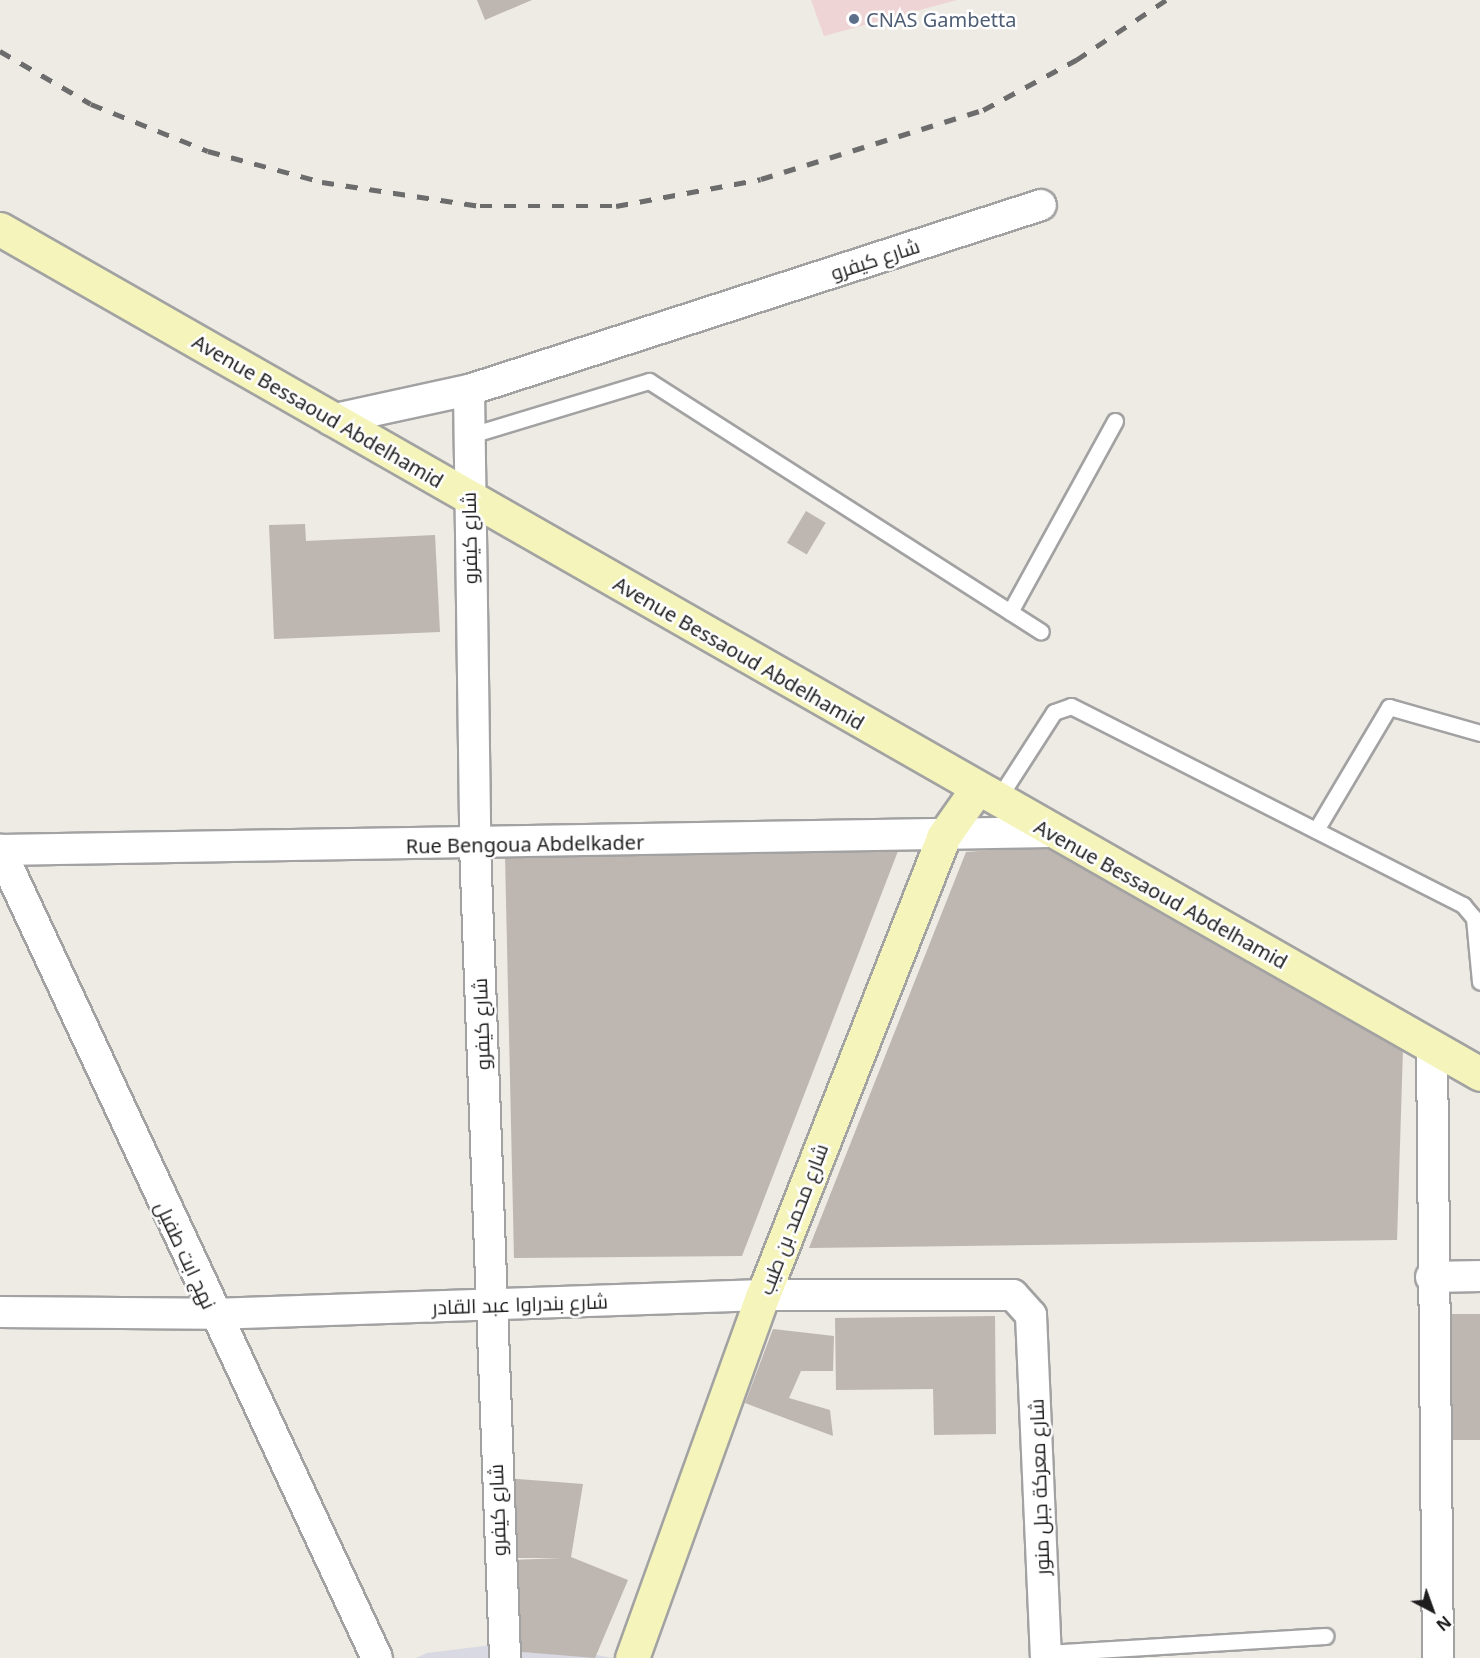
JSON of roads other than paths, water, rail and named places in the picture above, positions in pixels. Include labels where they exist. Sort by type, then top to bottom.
[{"type":"main road","name":"Avenue Bessaoud Abdelhamid","points":[[0,229],[986,796],[1480,1074]]},
{"type":"main road","name":"شارع محمد بن طيب","points":[[632,1658],[763,1295],[943,837],[986,796]]},
{"type":"street","name":"شارع كيفرو","points":[[331,420],[469,390],[1041,205]]},
{"type":"street","name":"شارع كيفرو","points":[[469,390],[467,496],[475,846],[489,1306],[505,1658]]},
{"type":"street","name":"Rue Bengoua Abdelkader","points":[[0,850],[475,846],[943,837],[1050,832]]},
{"type":"street","name":"نهج ابت طفيل","points":[[0,850],[213,1314],[377,1658]]},
{"type":"street","points":[[1432,1047],[1431,1277],[1438,1658]]},
{"type":"street","points":[[1431,1277],[1480,1276]]},
{"type":"street","name":"شارع بندراوا عبد القادر","points":[[0,1312],[213,1314],[763,1295],[1013,1295],[1032,1315]]},
{"type":"street","name":"شارع معركة جبل منور","points":[[1032,1315],[1046,1656]]},
{"type":"lane","points":[[468,436],[650,381],[1041,632]]},
{"type":"lane","points":[[1010,612],[1115,420]]},
{"type":"lane","points":[[986,796],[1054,712],[1071,706],[1463,905],[1474,918],[1480,982]]},
{"type":"lane","points":[[1316,831],[1389,707],[1480,733]]},
{"type":"lane","points":[[1046,1656],[1325,1636]]},
{"type":"railway","points":[[0,51],[91,104],[208,151],[322,182],[480,206],[616,206],[761,179],[983,110],[1076,60],[1166,0]]},
{"type":"place","name":"CNAS Gambetta","points":[[854,19]]}]
